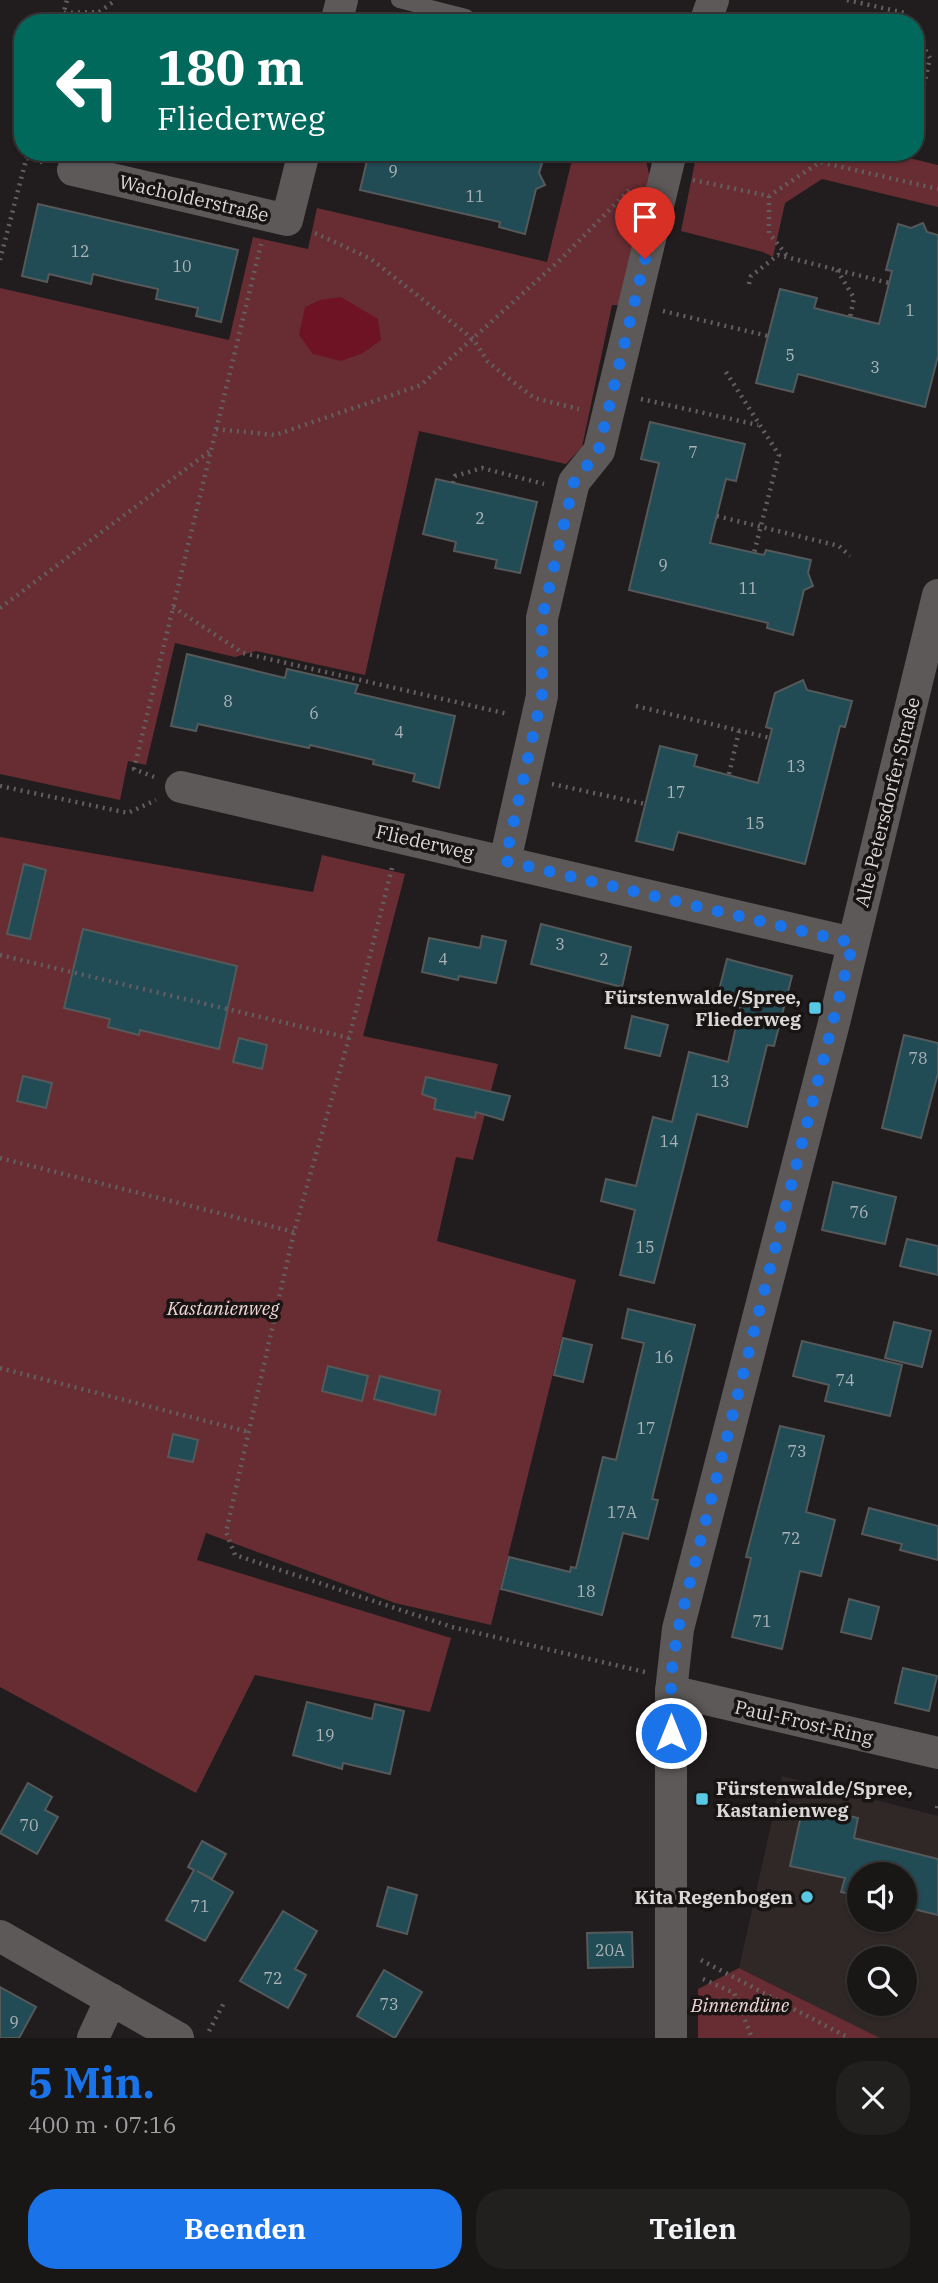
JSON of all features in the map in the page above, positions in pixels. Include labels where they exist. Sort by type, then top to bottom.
[{"type":"street","name":"Wacholderstraße","points":[[73,170],[277,218],[300,161]]},
{"type":"street","points":[[505,861],[542,695],[542,618],[574,482],[598,452],[668,163]]},
{"type":"street","name":"Alte Petersdorfer Straße","points":[[671,2038],[671,1683],[678,1629],[853,943],[938,595]]},
{"type":"street","name":"Fliederweg","points":[[181,787],[853,943]]},
{"type":"street","name":"Paul-Frost-Ring","points":[[671,1683],[938,1754]]},
{"type":"street","points":[[0,1936],[178,2038]]},
{"type":"street","points":[[93,2038],[111,1999]]},
{"type":"lane","points":[[399,0],[454,14]]},
{"type":"path","points":[[67,0],[64,12],[99,12],[116,0]]},
{"type":"path","points":[[847,0],[906,14]]},
{"type":"path","points":[[924,48],[930,58],[924,85]]},
{"type":"path","points":[[0,260],[26,161]]},
{"type":"path","points":[[769,195],[820,162],[938,189]]},
{"type":"path","points":[[216,429],[275,435],[421,385],[560,260],[627,191],[668,163],[769,195]]},
{"type":"path","points":[[769,195],[769,233],[789,257]]},
{"type":"path","points":[[181,787],[134,769],[216,429],[277,218],[371,259],[473,338],[488,362],[534,398],[610,404],[760,426]]},
{"type":"path","points":[[749,284],[751,276],[778,255],[889,283]]},
{"type":"path","points":[[837,269],[854,298],[850,317]]},
{"type":"path","points":[[634,305],[768,336]]},
{"type":"path","points":[[726,372],[779,455],[754,553]]},
{"type":"path","points":[[0,608],[211,450]]},
{"type":"path","points":[[453,483],[455,476],[482,468],[572,490]]},
{"type":"path","points":[[717,516],[839,546],[850,556]]},
{"type":"path","points":[[173,607],[243,653],[536,720]]},
{"type":"path","points":[[636,706],[770,738]]},
{"type":"path","points":[[729,774],[739,730]]},
{"type":"path","points":[[524,777],[645,804]]},
{"type":"path","points":[[0,786],[128,813],[181,787]]},
{"type":"path","points":[[400,837],[349,1038],[294,1232],[226,1532],[235,1555],[452,1627],[640,1671],[671,1683]]},
{"type":"path","points":[[0,956],[349,1038]]},
{"type":"path","points":[[0,1158],[294,1232]]},
{"type":"path","points":[[0,1368],[249,1432]]},
{"type":"path","points":[[671,1943],[849,2038]]},
{"type":"path","points":[[701,1978],[734,1993],[752,2038]]},
{"type":"path","points":[[205,2038],[225,2001]]},
{"type":"shaded area","points":[[341,297],[378,319],[381,340],[363,353],[341,361],[313,354],[299,335],[305,307],[320,300]]},
{"type":"shaded area","name":"Kita Regenbogen","points":[[782,1776],[938,1816],[938,2038],[880,2038],[739,1968]]},
{"type":"green space","points":[[572,161],[646,161],[652,187],[624,305],[612,305],[582,447],[566,464],[419,431],[365,675],[256,651],[235,657],[175,643],[146,765],[128,761],[120,800],[0,774],[0,288],[229,340],[253,237],[308,249],[317,208],[547,262]]},
{"type":"green space","points":[[695,161],[921,161],[938,165],[938,207],[822,179],[785,203],[773,257],[681,231]]},
{"type":"green space","name":"Kastanienweg","points":[[0,837],[313,892],[322,855],[405,874],[363,1036],[498,1064],[473,1160],[456,1157],[437,1241],[576,1280],[491,1625],[395,1603],[206,1533],[197,1560],[451,1638],[430,1712],[255,1675],[196,1793],[0,1687]]},
{"type":"green space","name":"Binnendüne","points":[[739,1968],[880,2038],[698,2038],[698,1989]]},
{"type":"building","points":[[367,161],[543,161],[539,173],[545,185],[536,189],[525,234],[499,227],[500,222],[360,190]]},
{"type":"building","points":[[38,204],[238,250],[221,322],[196,316],[198,308],[156,299],[158,289],[93,274],[91,284],[49,274],[47,282],[22,276]]},
{"type":"building","points":[[923,223],[927,232],[938,235],[938,356],[925,407],[798,374],[793,392],[756,383],[780,289],[817,298],[814,308],[879,324],[892,271],[886,270],[898,224],[911,228]]},
{"type":"building","points":[[650,422],[745,444],[736,481],[726,479],[710,543],[764,555],[766,550],[811,560],[808,573],[813,586],[804,590],[793,635],[767,628],[768,623],[629,590],[659,463],[641,459]]},
{"type":"building","points":[[436,479],[537,502],[520,573],[495,568],[497,560],[454,551],[456,542],[423,534]]},
{"type":"building","points":[[187,654],[285,678],[287,669],[358,685],[355,693],[455,716],[439,788],[413,781],[415,774],[373,764],[374,760],[310,745],[309,748],[198,724],[196,731],[171,726]]},
{"type":"building","points":[[803,680],[807,690],[852,701],[845,727],[840,726],[805,864],[678,832],[673,850],[636,841],[660,746],[697,755],[694,766],[758,783],[772,729],[766,727],[775,693]]},
{"type":"building","points":[[24,864],[46,870],[30,939],[7,934]]},
{"type":"building","points":[[541,924],[631,947],[622,987],[531,964]]},
{"type":"building","points":[[83,929],[237,966],[219,1049],[140,1030],[139,1035],[108,1027],[110,1019],[64,1008]]},
{"type":"building","points":[[482,936],[506,941],[496,983],[459,976],[458,980],[422,972],[429,938],[480,948]]},
{"type":"building","points":[[727,959],[792,976],[774,1046],[767,1045],[747,1127],[697,1114],[654,1283],[620,1275],[635,1210],[601,1201],[606,1179],[636,1186],[653,1117],[672,1122],[689,1052],[728,1062],[741,1004],[717,998]]},
{"type":"building","points":[[632,1016],[668,1025],[660,1056],[625,1048]]},
{"type":"building","points":[[904,1035],[938,1043],[938,1073],[921,1138],[882,1128]]},
{"type":"building","points":[[239,1038],[267,1045],[262,1069],[233,1062]]},
{"type":"building","points":[[23,1076],[52,1083],[46,1108],[17,1101]]},
{"type":"building","points":[[426,1077],[510,1096],[503,1120],[476,1112],[475,1118],[434,1109],[436,1099],[422,1094]]},
{"type":"building","points":[[833,1182],[896,1197],[885,1244],[822,1230]]},
{"type":"building","points":[[907,1239],[938,1246],[938,1275],[900,1266]]},
{"type":"building","points":[[628,1309],[695,1325],[652,1499],[658,1500],[648,1539],[623,1533],[602,1615],[501,1589],[509,1557],[570,1572],[571,1567],[576,1568],[603,1457],[616,1460],[644,1343],[622,1338]]},
{"type":"building","points":[[894,1322],[931,1331],[922,1367],[885,1358]]},
{"type":"building","points":[[563,1338],[592,1345],[583,1382],[554,1375]]},
{"type":"building","points":[[802,1341],[902,1365],[890,1416],[825,1401],[829,1385],[793,1376]]},
{"type":"building","points":[[328,1366],[368,1376],[362,1401],[322,1391]]},
{"type":"building","points":[[380,1376],[440,1391],[435,1415],[374,1399]]},
{"type":"building","points":[[780,1426],[824,1436],[806,1512],[835,1520],[821,1576],[800,1571],[782,1649],[732,1637],[751,1558],[746,1557]]},
{"type":"building","points":[[173,1434],[198,1440],[193,1462],[168,1457]]},
{"type":"building","points":[[869,1508],[938,1526],[938,1560],[900,1550],[902,1544],[862,1534]]},
{"type":"building","points":[[849,1599],[879,1607],[871,1639],[841,1632]]},
{"type":"building","points":[[903,1668],[937,1676],[929,1711],[895,1703]]},
{"type":"building","points":[[307,1702],[372,1719],[375,1704],[404,1711],[390,1774],[343,1763],[342,1769],[293,1755]]},
{"type":"building","points":[[28,1783],[52,1797],[45,1810],[58,1817],[37,1854],[0,1833]]},
{"type":"building","points":[[803,1806],[858,1818],[854,1838],[938,1859],[938,1915],[917,1910],[917,1862],[847,1862],[847,1893],[841,1892],[845,1878],[790,1866]]},
{"type":"building","points":[[202,1841],[226,1854],[212,1879],[197,1871],[233,1892],[205,1941],[166,1920],[194,1870],[188,1867]]},
{"type":"building","points":[[388,1887],[417,1895],[407,1934],[377,1926]]},
{"type":"building","points":[[283,1911],[317,1931],[295,1969],[306,1975],[288,2008],[240,1981]]},
{"type":"building","points":[[632,1932],[633,1967],[588,1968],[587,1933]]},
{"type":"building","points":[[384,1970],[422,1992],[395,2038],[357,2016]]},
{"type":"building","points":[[0,1987],[36,2007],[19,2038],[0,2038]]},
{"type":"place","name":"Fürstenwalde/Spree, Fliederweg","points":[[815,1008]]},
{"type":"place","name":"Fürstenwalde/Spree, Kastanienweg","points":[[702,1799]]},
{"type":"place","name":"Kita Regenbogen","points":[[807,1897]]},
{"type":"route","points":[[645,259],[598,452],[574,482],[542,618],[542,695],[505,861],[853,943],[678,1629],[671,1675],[671,1733]]}]
